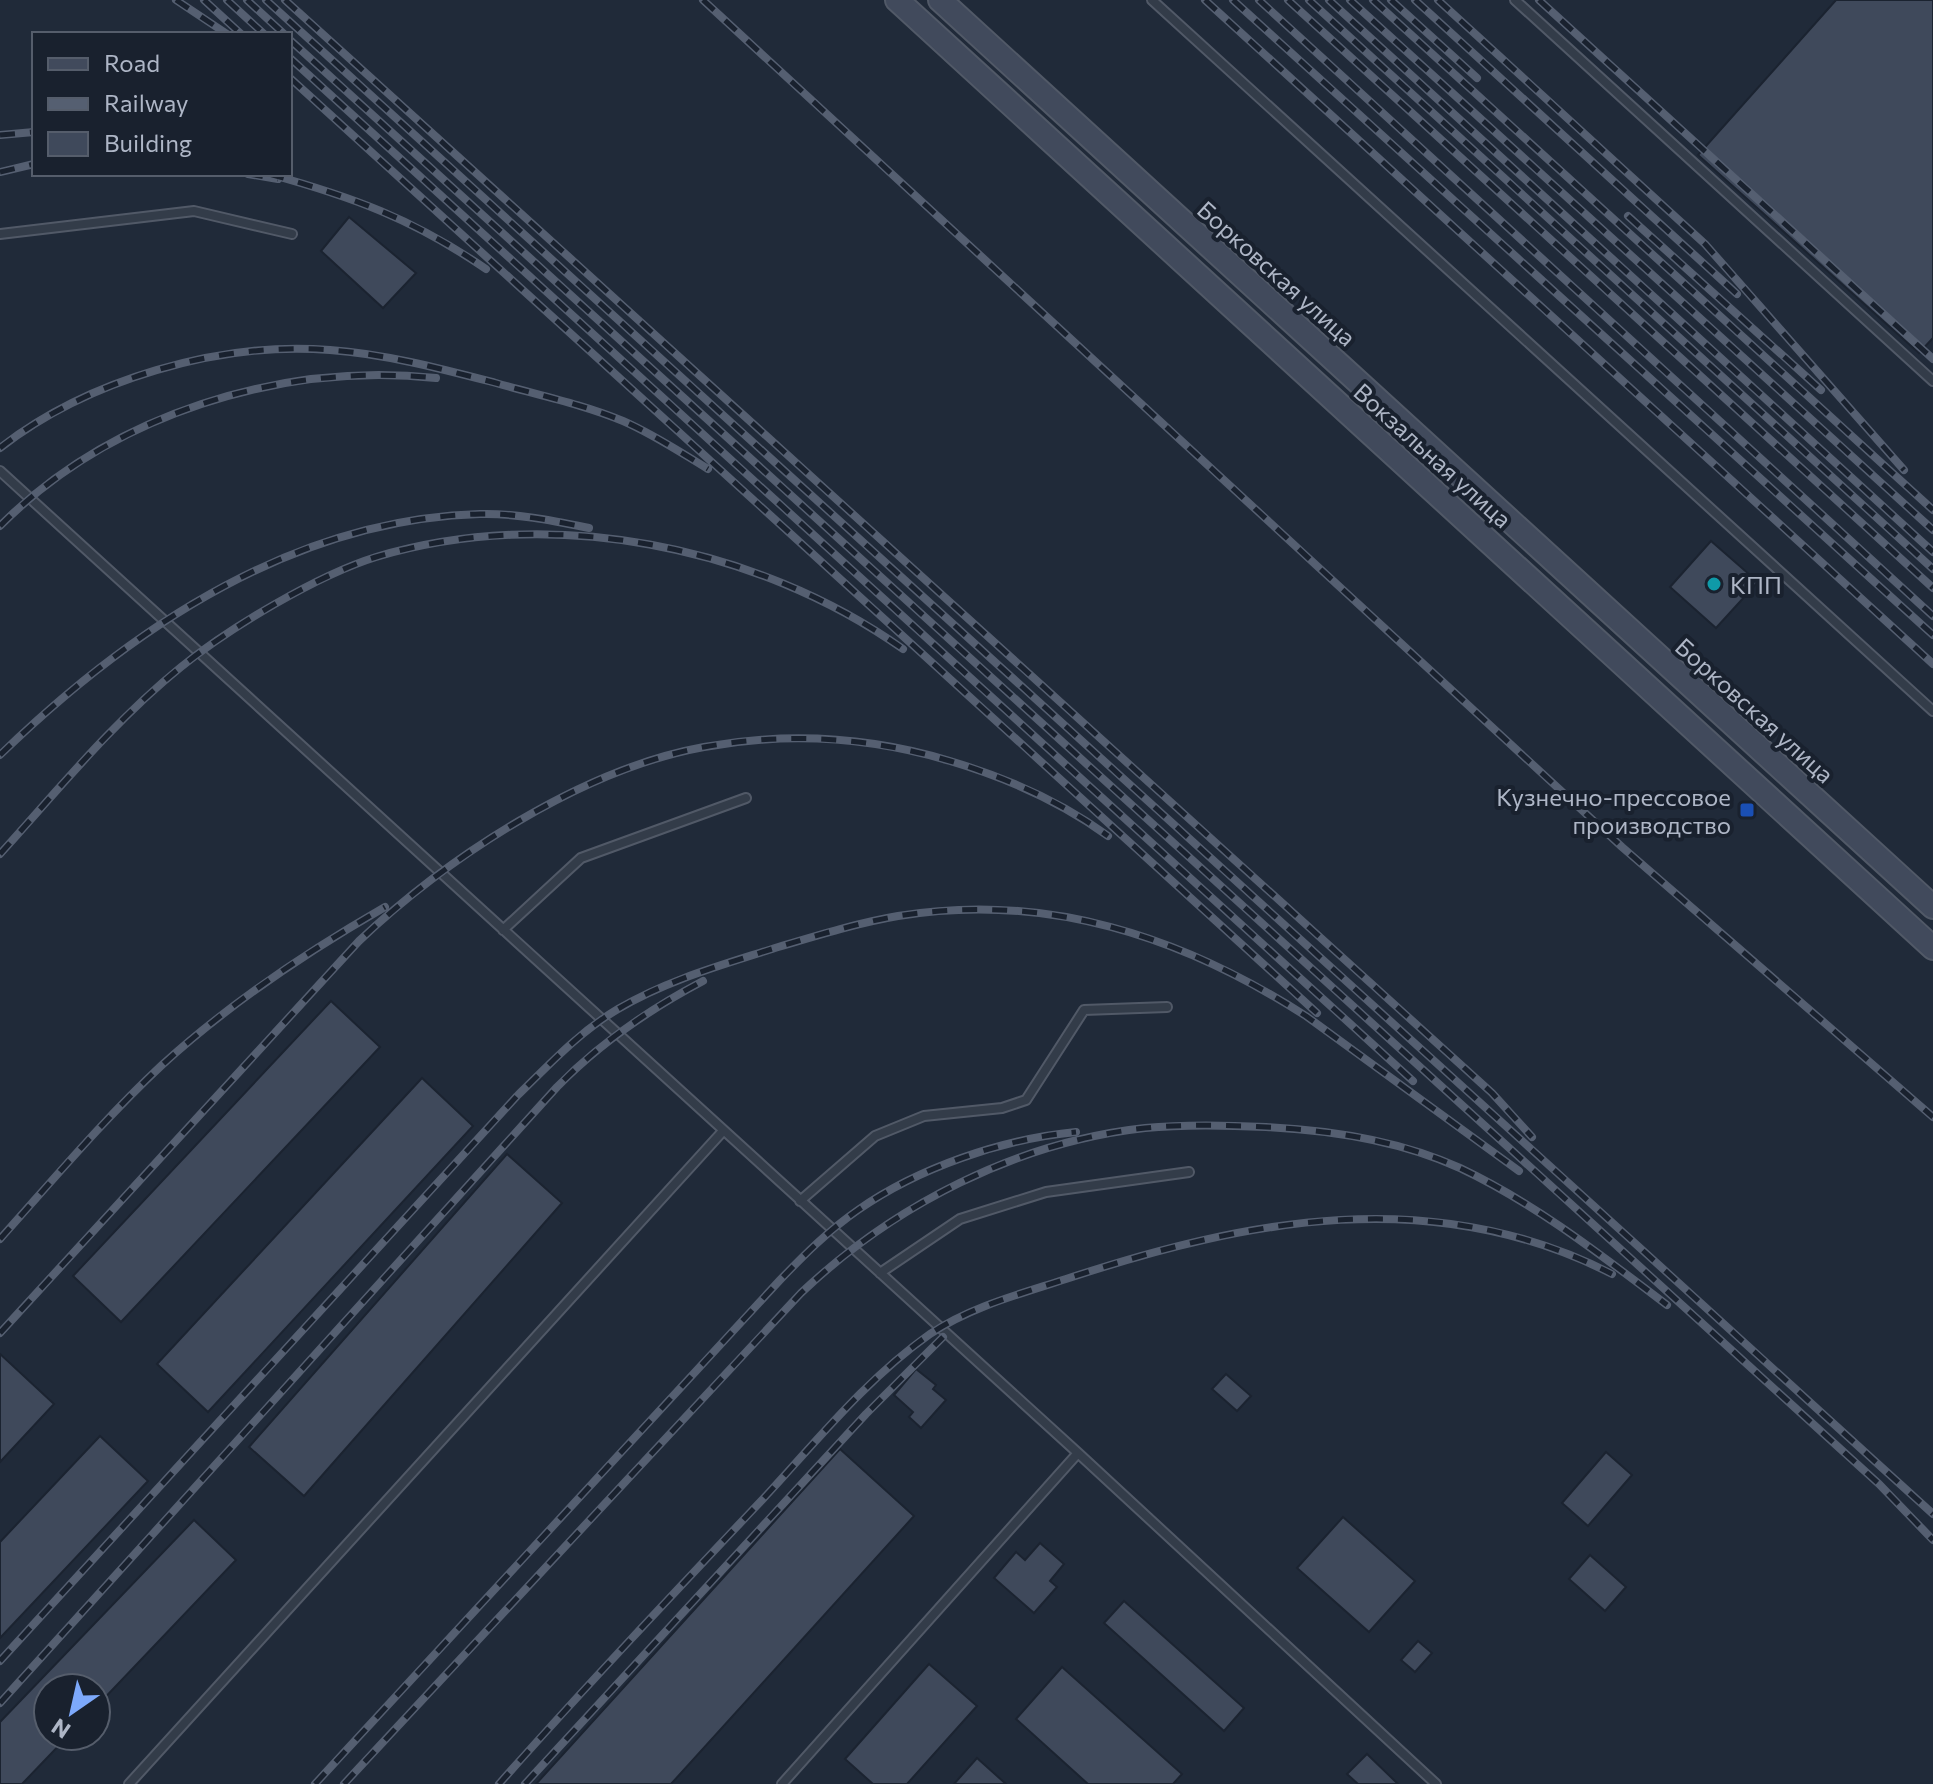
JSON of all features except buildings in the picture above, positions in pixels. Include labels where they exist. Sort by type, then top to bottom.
[{"type":"main road","name":"Вокзальная улица","points":[[897,0],[1933,948]]},
{"type":"main road","name":"Борковская улица","points":[[940,0],[1933,907]]},
{"type":"lane","points":[[1152,0],[1933,711]]},
{"type":"lane","points":[[1515,0],[1933,381]]},
{"type":"lane","points":[[0,234],[194,211],[292,234]]},
{"type":"lane","points":[[0,471],[1078,1453],[1436,1784]]},
{"type":"lane","points":[[503,930],[581,858],[746,798]]},
{"type":"lane","points":[[800,1201],[875,1136],[924,1116],[1002,1108],[1026,1100],[1084,1010],[1167,1007]]},
{"type":"lane","points":[[129,1784],[723,1131]]},
{"type":"lane","points":[[880,1273],[960,1219],[1046,1192],[1189,1172]]},
{"type":"lane","points":[[782,1784],[1078,1453]]},
{"type":"railway","points":[[176,0],[224,32]]},
{"type":"railway","points":[[204,0],[239,32]]},
{"type":"railway","points":[[227,0],[262,32]]},
{"type":"railway","points":[[247,0],[282,32]]},
{"type":"railway","points":[[266,0],[1933,1514]]},
{"type":"railway","points":[[285,0],[1492,1093],[1532,1137]]},
{"type":"railway","points":[[703,0],[1622,847],[1933,1117]]},
{"type":"railway","points":[[1205,0],[1933,664]]},
{"type":"railway","points":[[1233,0],[1933,635]]},
{"type":"railway","points":[[1259,0],[1933,616]]},
{"type":"railway","points":[[1288,0],[1933,588]]},
{"type":"railway","points":[[1309,0],[1933,569]]},
{"type":"railway","points":[[1329,0],[1933,552]]},
{"type":"railway","points":[[1350,0],[1933,530]]},
{"type":"railway","points":[[1373,0],[1933,510]]},
{"type":"railway","points":[[1391,0],[1477,78]]},
{"type":"railway","points":[[1415,0],[1737,294]]},
{"type":"railway","points":[[1438,0],[1705,244],[1904,470]]},
{"type":"railway","points":[[1539,0],[1933,359]]},
{"type":"railway","points":[[292,42],[1879,1484],[1933,1540]]},
{"type":"railway","points":[[292,60],[1413,1081]]},
{"type":"railway","points":[[292,80],[1317,1013]]},
{"type":"railway","points":[[0,135],[32,132]]},
{"type":"railway","points":[[0,172],[32,164]]},
{"type":"railway","points":[[260,176],[278,179]]},
{"type":"railway","points":[[276,176],[382,211],[433,236],[486,269]]},
{"type":"railway","points":[[1628,216],[1821,390]]},
{"type":"railway","points":[[0,448],[73,403],[156,370],[244,352],[330,350],[435,367],[592,410],[645,432],[708,469]]},
{"type":"railway","points":[[0,526],[44,487],[93,453],[146,426],[202,404],[259,388],[318,379],[377,375],[436,378]]},
{"type":"railway","points":[[0,755],[104,665],[160,625],[219,589],[280,559],[344,536],[411,521],[480,514],[534,518],[589,528]]},
{"type":"railway","points":[[0,854],[110,733],[181,667],[248,620],[301,589],[376,557],[443,542],[511,535],[580,536],[650,544],[718,560],[783,583],[845,613],[903,649]]},
{"type":"railway","points":[[0,1333],[359,941],[394,909],[433,878],[519,821],[611,775],[658,758],[735,742],[766,739],[859,742],[920,753],[992,775],[1052,801],[1108,836]]},
{"type":"railway","points":[[0,1239],[120,1107],[188,1042],[269,980],[385,907]]},
{"type":"railway","points":[[0,1661],[517,1096],[577,1038],[637,999],[675,981],[735,961],[867,922],[953,910],[1007,910],[1060,916],[1111,927],[1210,963],[1306,1016],[1519,1171]]},
{"type":"railway","points":[[0,1703],[557,1087],[626,1028],[703,981]]},
{"type":"railway","points":[[344,1784],[801,1293],[876,1232],[917,1206],[1004,1163],[1050,1147],[1145,1128],[1205,1125],[1266,1127],[1365,1138],[1437,1159],[1488,1182],[1567,1231],[1667,1305]]},
{"type":"railway","points":[[315,1784],[780,1280],[827,1234],[882,1195],[934,1169],[1019,1141],[1076,1132]]},
{"type":"railway","points":[[499,1784],[842,1412],[907,1352],[945,1324],[962,1316],[1066,1279],[1203,1240],[1272,1227],[1340,1220],[1409,1220],[1477,1228],[1545,1246],[1612,1274]]},
{"type":"railway","points":[[525,1784],[866,1414],[943,1337]]},
{"type":"place","name":"КПП","points":[[1714,584]]},
{"type":"place","name":"Кузнечно-прессовое производство","points":[[1747,810]]}]
